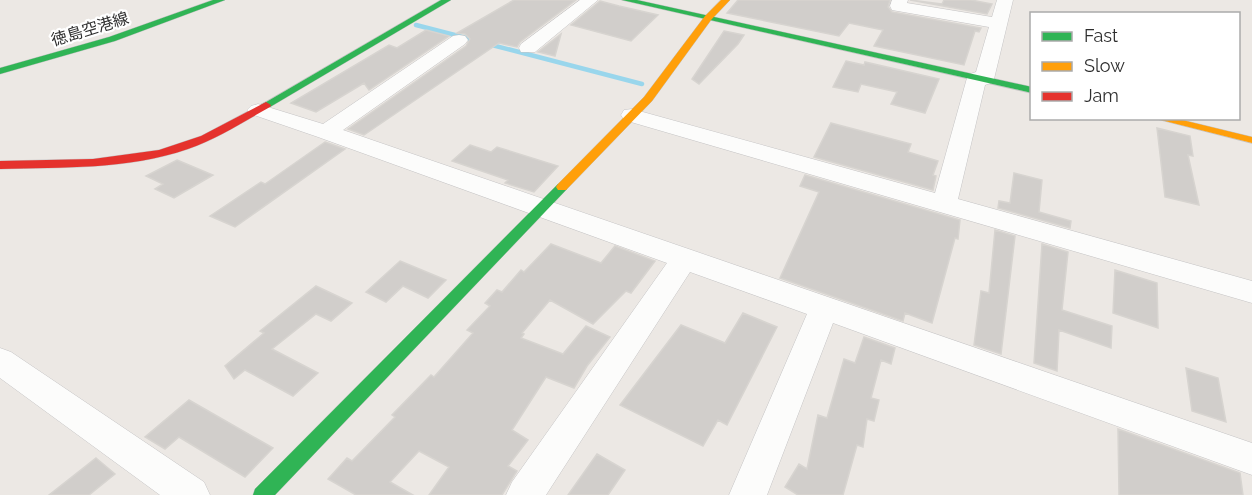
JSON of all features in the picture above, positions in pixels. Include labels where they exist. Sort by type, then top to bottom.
[{"type":"street","name":"徳島空港線","points":[[0,62],[132,27],[201,0]]},
{"type":"street","name":"徳島空港線","points":[[0,71],[116,39],[167,22],[221,0]]},
{"type":"street","points":[[0,165],[104,161],[149,155],[181,147],[210,136],[258,110],[437,8],[447,0]]},
{"type":"street","points":[[528,48],[590,0]]},
{"type":"street","points":[[626,0],[1030,90]]},
{"type":"street","points":[[262,495],[648,99],[708,18],[726,0]]},
{"type":"street","points":[[900,0],[898,6],[999,24]]},
{"type":"street","points":[[944,204],[980,78],[999,24],[1001,1]]},
{"type":"street","points":[[326,132],[459,40]]},
{"type":"street","points":[[258,110],[1252,459]]},
{"type":"street","points":[[632,116],[1252,292]]},
{"type":"street","points":[[1167,120],[1252,140]]},
{"type":"street","points":[[525,495],[684,259]]},
{"type":"street","points":[[748,495],[824,308]]},
{"type":"street","points":[[0,361],[191,495]]},
{"type":"building","points":[[514,0],[576,0],[520,42],[517,47],[499,43],[364,135],[348,129],[466,46],[470,39],[465,34],[457,33]]},
{"type":"building","points":[[738,0],[890,0],[888,7],[892,12],[981,28],[979,32],[975,31],[964,65],[874,46],[883,30],[849,23],[839,36],[727,13]]},
{"type":"building","points":[[910,0],[942,4],[944,0],[971,0],[992,4],[987,14]]},
{"type":"building","points":[[600,1],[658,15],[631,41],[571,25]]},
{"type":"building","points":[[426,30],[449,36],[369,90],[364,83],[316,112],[291,103],[389,45],[397,48]]},
{"type":"building","points":[[724,31],[744,35],[699,84],[692,79]]},
{"type":"building","points":[[561,34],[555,56],[538,52]]},
{"type":"building","points":[[846,61],[864,65],[865,62],[939,79],[925,113],[891,104],[897,92],[861,84],[858,92],[833,87]]},
{"type":"building","points":[[831,123],[911,144],[908,152],[938,161],[933,175],[936,176],[933,190],[814,157]]},
{"type":"building","points":[[1157,128],[1190,136],[1193,156],[1188,155],[1199,205],[1165,197]]},
{"type":"building","points":[[325,142],[345,149],[235,227],[210,216],[261,182],[265,184]]},
{"type":"building","points":[[470,145],[491,152],[497,147],[558,166],[534,192],[505,183],[508,180],[452,161]]},
{"type":"building","points":[[177,160],[213,175],[174,198],[155,189],[163,184],[146,176]]},
{"type":"building","points":[[1014,173],[1042,180],[1039,212],[1071,221],[1070,228],[998,208],[999,201],[1010,203]]},
{"type":"building","points":[[805,175],[960,220],[958,239],[955,238],[932,323],[905,313],[903,321],[780,278],[819,192],[800,186]]},
{"type":"building","points":[[995,230],[1015,236],[1001,354],[974,345],[981,291],[989,293]]},
{"type":"building","points":[[551,244],[601,263],[615,246],[655,261],[631,293],[626,291],[593,324],[550,300],[522,333],[524,334],[521,338],[563,354],[586,326],[610,337],[587,366],[574,388],[546,377],[512,430],[528,440],[508,466],[517,471],[502,495],[429,495],[449,467],[419,451],[390,482],[413,495],[356,495],[328,479],[347,458],[352,461],[395,417],[392,415],[431,375],[434,377],[473,333],[467,330],[490,306],[485,303],[497,290],[502,292],[521,270],[524,272]]},
{"type":"building","points":[[1042,244],[1068,252],[1062,310],[1112,326],[1111,348],[1059,330],[1057,371],[1034,363]]},
{"type":"building","points":[[400,261],[446,280],[428,298],[403,286],[386,302],[366,292]]},
{"type":"building","points":[[1115,270],[1157,283],[1158,328],[1113,313]]},
{"type":"building","points":[[316,286],[352,303],[331,321],[316,314],[272,349],[318,373],[293,396],[245,370],[234,379],[225,366],[264,333],[260,331]]},
{"type":"building","points":[[743,313],[777,327],[727,425],[718,420],[703,446],[620,405],[681,325],[725,343]]},
{"type":"building","points":[[864,337],[895,348],[891,364],[881,360],[871,398],[879,400],[874,421],[867,419],[863,447],[857,445],[843,495],[798,495],[785,487],[799,464],[807,469],[818,415],[827,418],[844,359],[855,363]]},
{"type":"building","points":[[1186,368],[1218,378],[1226,422],[1192,411]]},
{"type":"building","points":[[189,400],[273,448],[245,477],[179,437],[165,449],[145,437]]},
{"type":"building","points":[[1118,429],[1240,473],[1243,495],[1119,495]]},
{"type":"building","points":[[597,454],[625,470],[608,495],[568,495]]},
{"type":"building","points":[[96,458],[115,474],[89,495],[49,495]]},
{"type":"waterway","points":[[416,25],[478,41]]},
{"type":"waterway","points":[[488,44],[642,84]]},
{"type":"traffic: fast","points":[[0,71],[112,39],[221,0]]},
{"type":"traffic: fast","points":[[266,105],[447,0]]},
{"type":"traffic: fast","points":[[626,0],[1030,90]]},
{"type":"traffic: fast","points":[[262,495],[562,187]]},
{"type":"traffic: slow","points":[[562,187],[648,99],[708,18],[726,0]]},
{"type":"traffic: slow","points":[[1167,120],[1252,140]]},
{"type":"traffic: jam","points":[[0,165],[93,163],[139,158],[183,147],[205,138],[266,105]]}]
